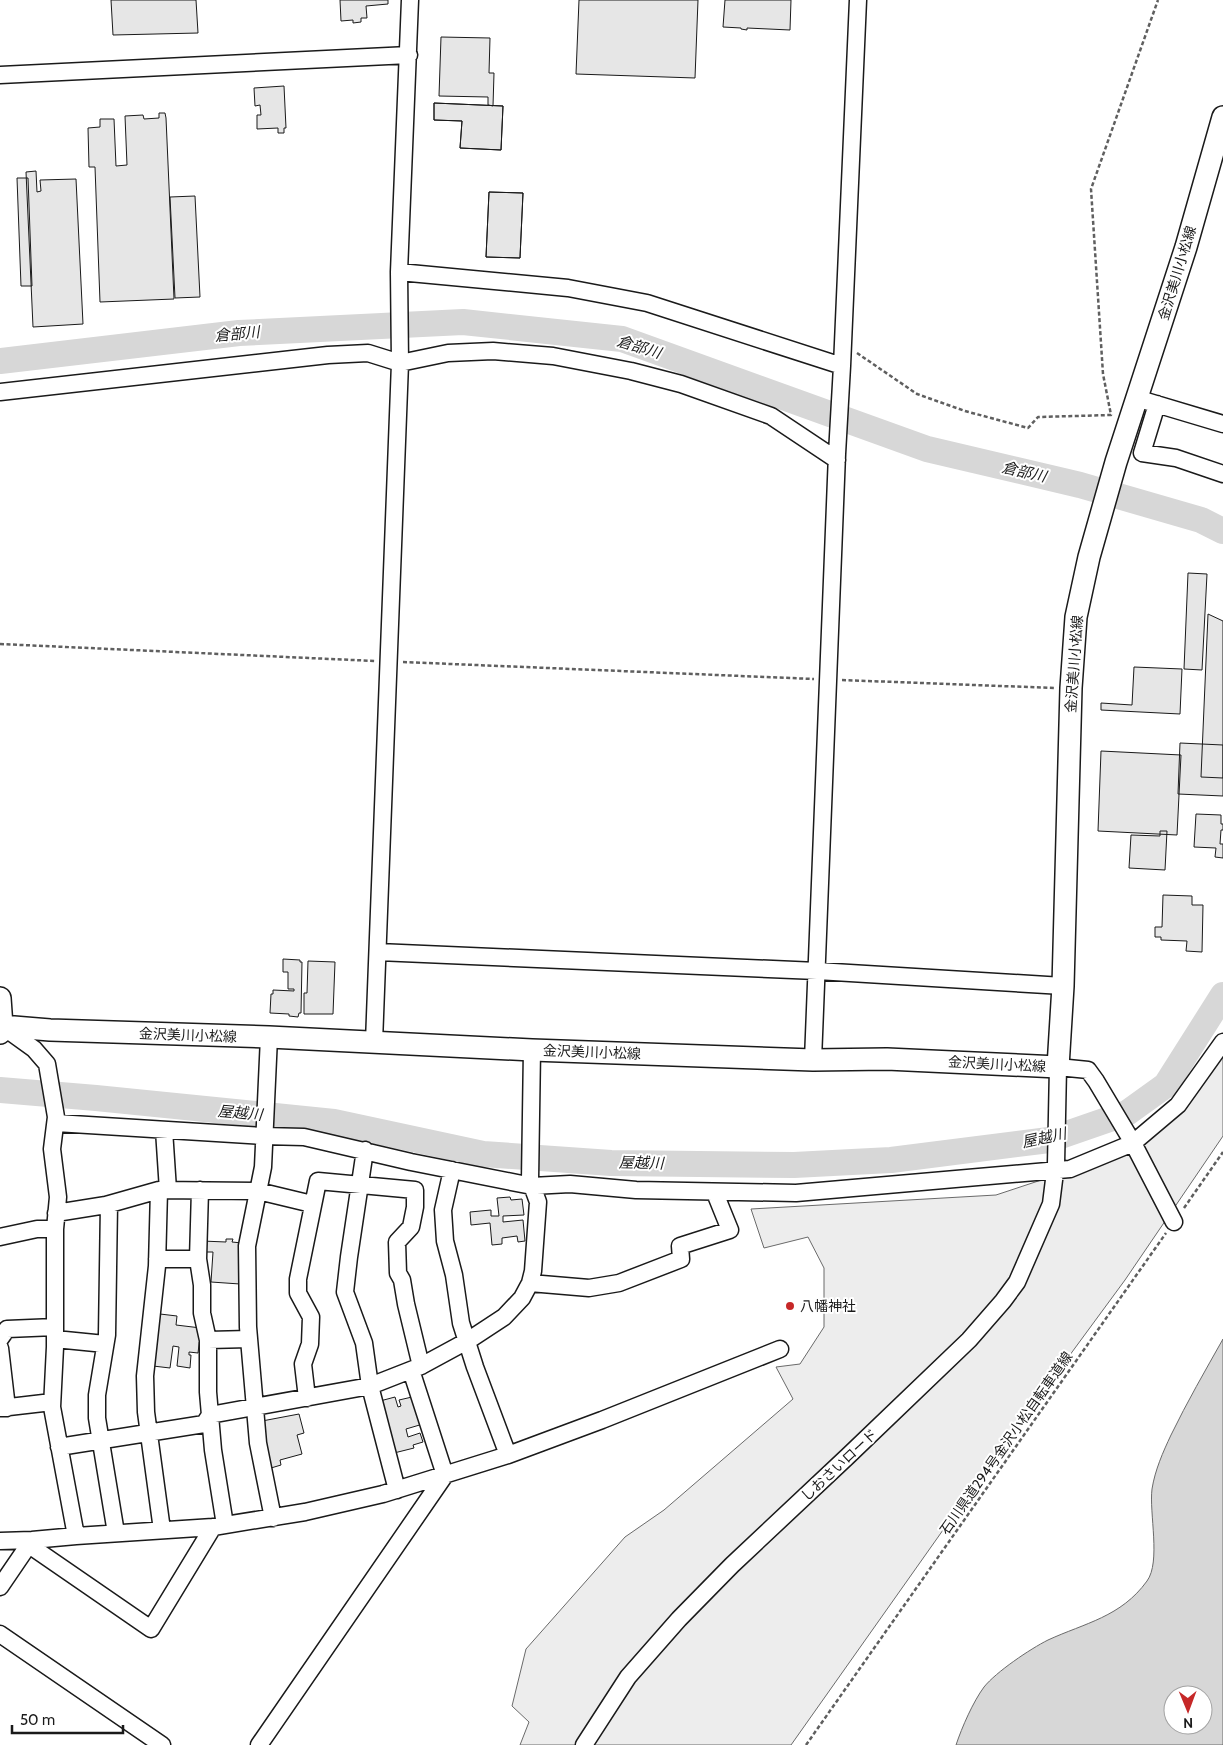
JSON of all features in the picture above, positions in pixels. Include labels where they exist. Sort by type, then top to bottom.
[{"type":"main road","name":"金沢美川小松線","points":[[1,1028],[269,1037],[532,1050],[813,1060],[887,1059],[1058,1067],[1063,986],[1070,688],[1076,617],[1089,557],[1116,462],[1147,401],[1186,247],[1223,117]]},
{"type":"main road","points":[[0,998],[1,1028]]},
{"type":"street","points":[[374,1042],[401,357],[399,277],[410,0]]},
{"type":"street","points":[[813,1060],[840,383],[858,0]]},
{"type":"street","points":[[0,75],[409,55]]},
{"type":"street","points":[[399,277],[568,288],[647,303],[842,366]]},
{"type":"street","points":[[0,392],[328,355],[368,353],[401,357],[493,351],[553,356],[631,371],[681,384],[771,416],[837,457]]},
{"type":"street","points":[[1223,424],[1147,401],[1142,453],[1176,458],[1223,474]]},
{"type":"street","points":[[378,952],[817,971],[1063,986]]},
{"type":"street","points":[[1,1028],[34,1049],[47,1064],[50,1077],[56,1120],[52,1149],[58,1197],[55,1230],[52,1402],[76,1536]]},
{"type":"street","points":[[269,1037],[263,1167],[247,1246],[249,1339],[258,1443],[273,1518]]},
{"type":"street","points":[[56,1120],[164,1130],[264,1133],[304,1137],[452,1170],[531,1183],[570,1184],[636,1190],[796,1193],[1056,1167],[1070,1169],[1131,1140],[1178,1105],[1223,1042]]},
{"type":"street","points":[[59,1447],[204,1424],[210,1415],[370,1386],[416,1368],[504,1317],[522,1298],[530,1283],[533,1271],[538,1202],[531,1183],[532,1050]]},
{"type":"street","points":[[1058,1067],[1088,1070],[1131,1140],[1174,1222]]},
{"type":"street","name":"しおさいロード","points":[[584,1745],[628,1677],[679,1619],[732,1565],[969,1340],[1017,1282],[1051,1204],[1056,1167],[1058,1067]]},
{"type":"street","points":[[162,1530],[146,1412],[145,1376],[164,1190],[164,1130]]},
{"type":"street","points":[[366,1150],[349,1257],[346,1292],[364,1343],[370,1386],[397,1490]]},
{"type":"street","points":[[452,1170],[443,1210],[445,1241],[467,1340],[475,1367],[508,1455]]},
{"type":"street","points":[[259,1745],[445,1476],[416,1368],[402,1280],[398,1273],[397,1242],[411,1228],[415,1207],[415,1190],[318,1181],[298,1279],[298,1293],[311,1317],[310,1344],[302,1364],[307,1398]]},
{"type":"street","points":[[56,1213],[109,1204],[164,1190],[258,1191],[312,1204]]},
{"type":"street","points":[[30,1543],[151,1629],[219,1526],[208,1392],[208,1340],[202,1313],[202,1285],[198,1259],[200,1190]]},
{"type":"street","points":[[530,1283],[589,1288],[619,1283],[681,1258],[680,1246],[730,1230],[714,1192]]},
{"type":"street","points":[[109,1204],[107,1335],[96,1395],[97,1418],[116,1533]]},
{"type":"street","points":[[0,1237],[37,1228],[55,1230]]},
{"type":"street","points":[[157,1259],[198,1259]]},
{"type":"street","points":[[0,1339],[7,1329],[54,1333],[105,1344]]},
{"type":"street","points":[[208,1340],[249,1339]]},
{"type":"street","points":[[0,1348],[4,1408],[52,1402]]},
{"type":"street","points":[[0,1541],[30,1543],[76,1536],[219,1526],[305,1512],[397,1490],[508,1455],[602,1420],[780,1349]]},
{"type":"street","points":[[0,1587],[30,1543]]},
{"type":"street","points":[[0,1634],[162,1745]]},
{"type":"path","points":[[853,349],[917,394],[965,411],[1028,428],[1038,417],[1110,415],[1103,374],[1091,189],[1158,0]]},
{"type":"path","points":[[0,644],[389,662],[1070,688]]},
{"type":"path","name":"石川県道294号金沢小松自転車道線","points":[[806,1745],[1223,1152]]},
{"type":"shaded area","points":[[1223,1055],[1223,1136],[1125,1280],[989,1465],[791,1745],[520,1745],[529,1722],[512,1706],[526,1649],[625,1537],[664,1510],[793,1399],[776,1367],[800,1364],[824,1327],[824,1268],[808,1237],[764,1248],[751,1209],[996,1195],[1120,1154]]},
{"type":"shaded area","points":[[1223,1339],[1223,1745],[956,1745],[976,1700],[989,1681],[1014,1661],[1048,1640],[1102,1618],[1114,1611],[1137,1593],[1147,1581],[1151,1573],[1154,1550],[1151,1499],[1155,1475],[1171,1435]]},
{"type":"building","points":[[111,0],[196,0],[198,33],[113,35]]},
{"type":"building","points":[[340,0],[388,0],[388,4],[366,6],[367,18],[361,18],[361,22],[353,23],[353,20],[341,21]]},
{"type":"building","points":[[579,0],[698,0],[695,78],[576,74]]},
{"type":"building","points":[[725,0],[791,0],[790,30],[747,28],[747,30],[723,27]]},
{"type":"building","points":[[441,37],[490,38],[489,73],[494,73],[493,106],[488,105],[488,97],[439,96]]},
{"type":"building","points":[[284,86],[286,128],[284,128],[284,133],[278,133],[278,128],[257,129],[257,115],[261,115],[260,105],[255,106],[254,88]]},
{"type":"building","points":[[434,103],[503,106],[501,150],[460,148],[462,121],[434,120]]},
{"type":"building","points":[[434,103],[503,106],[501,150],[460,148],[462,121],[434,120]]},
{"type":"building","points":[[159,113],[165,113],[166,118],[174,299],[100,302],[95,167],[89,167],[88,128],[100,127],[100,119],[114,119],[116,166],[127,165],[125,116],[143,115],[144,119],[159,118]]},
{"type":"building","points":[[36,171],[37,192],[41,191],[40,180],[76,179],[83,324],[33,327],[26,172]]},
{"type":"building","points":[[17,178],[28,178],[32,286],[21,286]]},
{"type":"building","points":[[489,192],[523,193],[520,258],[486,257]]},
{"type":"building","points":[[489,192],[523,193],[520,258],[486,257]]},
{"type":"building","points":[[195,196],[200,297],[175,298],[170,197]]},
{"type":"building","points":[[1188,573],[1207,574],[1202,670],[1184,669]]},
{"type":"building","points":[[1208,614],[1223,621],[1223,778],[1201,777]]},
{"type":"building","points":[[1134,667],[1182,669],[1180,714],[1101,710],[1101,703],[1132,705]]},
{"type":"building","points":[[1180,743],[1223,745],[1223,796],[1178,794]]},
{"type":"building","points":[[1101,751],[1181,755],[1177,835],[1098,831]]},
{"type":"building","points":[[1196,814],[1221,815],[1223,830],[1221,830],[1220,844],[1223,844],[1223,858],[1215,857],[1216,848],[1194,847]]},
{"type":"building","points":[[1160,831],[1167,831],[1165,870],[1129,868],[1131,835],[1160,836]]},
{"type":"building","points":[[1163,895],[1192,896],[1192,905],[1203,905],[1202,952],[1186,951],[1187,941],[1161,940],[1161,937],[1155,937],[1155,927],[1162,927]]},
{"type":"building","points":[[283,959],[300,960],[302,962],[301,1013],[299,1013],[298,1017],[289,1016],[289,1014],[270,1013],[273,990],[294,991],[294,989],[288,989],[288,972],[283,972]]},
{"type":"building","points":[[308,961],[335,962],[333,1014],[304,1014],[304,993],[307,993]]},
{"type":"building","points":[[510,1197],[511,1200],[522,1199],[524,1215],[503,1216],[503,1222],[523,1220],[525,1241],[518,1242],[517,1236],[502,1238],[502,1244],[492,1245],[490,1223],[471,1225],[470,1212],[491,1210],[491,1216],[499,1216],[497,1198]]},
{"type":"building","points":[[226,1239],[233,1239],[232,1242],[242,1243],[240,1284],[211,1282],[213,1252],[202,1252],[202,1241],[226,1242]]},
{"type":"building","points":[[160,1314],[177,1316],[176,1325],[201,1328],[198,1353],[189,1352],[189,1355],[191,1355],[190,1368],[177,1366],[179,1347],[173,1346],[170,1368],[153,1366]]},
{"type":"building","points":[[395,1397],[398,1407],[401,1406],[399,1400],[412,1397],[423,1424],[406,1429],[408,1437],[420,1433],[423,1442],[413,1445],[414,1448],[394,1453],[380,1401]]},
{"type":"building","points":[[299,1414],[304,1433],[297,1435],[302,1454],[280,1460],[281,1465],[271,1468],[260,1424],[262,1421]]},
{"type":"waterway","name":"倉部川","points":[[0,361],[239,333],[463,322],[622,339],[927,449],[1080,485],[1201,520],[1223,531]]},
{"type":"waterway","name":"屋越川","points":[[0,1090],[334,1122],[483,1154],[611,1163],[794,1165],[891,1160],[1049,1140],[1127,1113],[1166,1085],[1223,995]]},
{"type":"place","name":"八幡神社","points":[[790,1306]]}]
